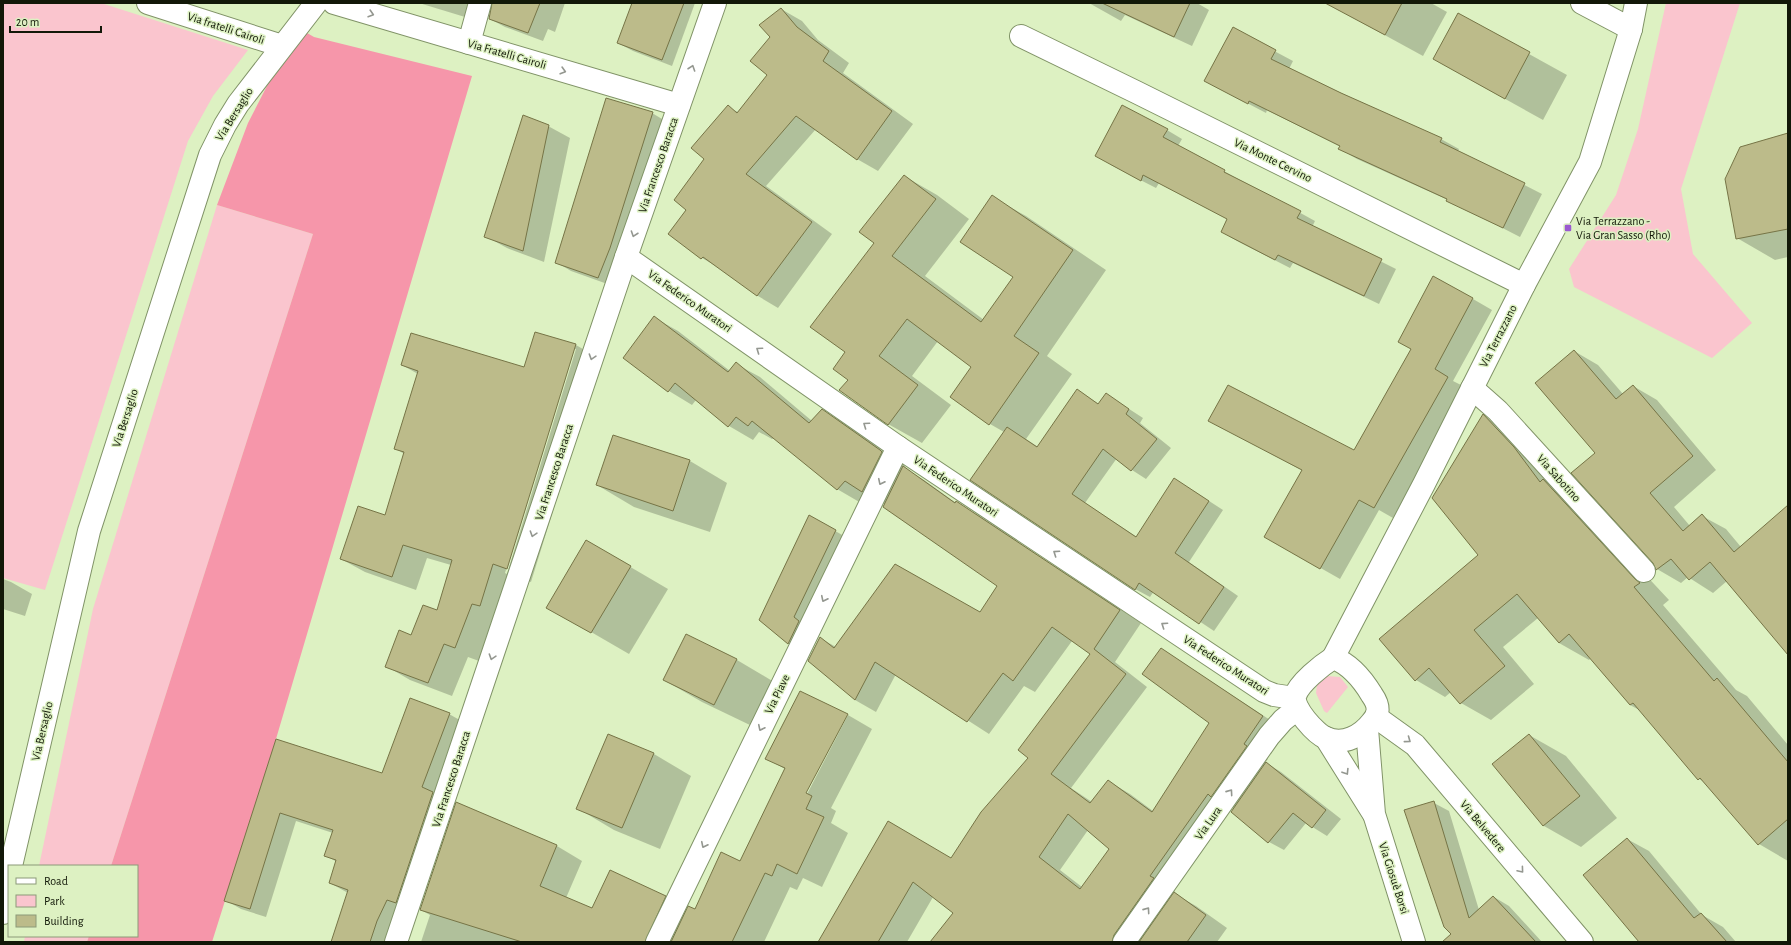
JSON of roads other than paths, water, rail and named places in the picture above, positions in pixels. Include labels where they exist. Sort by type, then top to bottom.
[{"type":"street","name":"Via fratelli Cairoli","points":[[148,3],[282,46]]},
{"type":"street","name":"Via Bersaglio","points":[[11,865],[89,531],[210,155],[225,124],[238,104],[282,46],[311,12],[316,3]]},
{"type":"street","name":"Via Fratelli Cairoli","points":[[334,3],[679,105]]},
{"type":"street","points":[[469,43],[480,3]]},
{"type":"street","name":"Via Francesco Baracca","points":[[396,942],[626,257],[715,3]]},
{"type":"street","points":[[1582,3],[1631,29]]},
{"type":"street","name":"Via Terrazzano","points":[[1333,658],[1424,484],[1524,285],[1590,162],[1631,29],[1636,3]]},
{"type":"street","name":"Via Monte Cervino","points":[[1020,36],[1524,285]]},
{"type":"street","name":"Via Federico Muratori","points":[[626,257],[898,447],[1264,691],[1296,704]]},
{"type":"street","name":"Via Sabotino","points":[[1472,388],[1498,411],[1644,571]]},
{"type":"street","name":"Via Piave","points":[[657,942],[898,447]]},
{"type":"street","points":[[1333,658],[1341,661],[1365,683],[1377,703],[1378,712],[1372,723],[1356,736],[1344,740],[1326,738],[1296,704],[1298,689],[1314,672],[1333,658]]},
{"type":"street","name":"Via Lura","points":[[1124,942],[1269,736],[1296,704]]},
{"type":"street","name":"Via Giosuè Borsi","points":[[1372,723],[1374,814]]},
{"type":"street","name":"Via Belvedere","points":[[1372,723],[1415,745],[1582,942]]},
{"type":"street","name":"Via Giosuè Borsi","points":[[1326,738],[1374,814],[1414,942]]},
{"type":"street","points":[[3,913],[8,880]]},
{"type":"place","name":"Via Terrazzano - Via Gran Sasso (Rho)","points":[[1568,228]]}]
